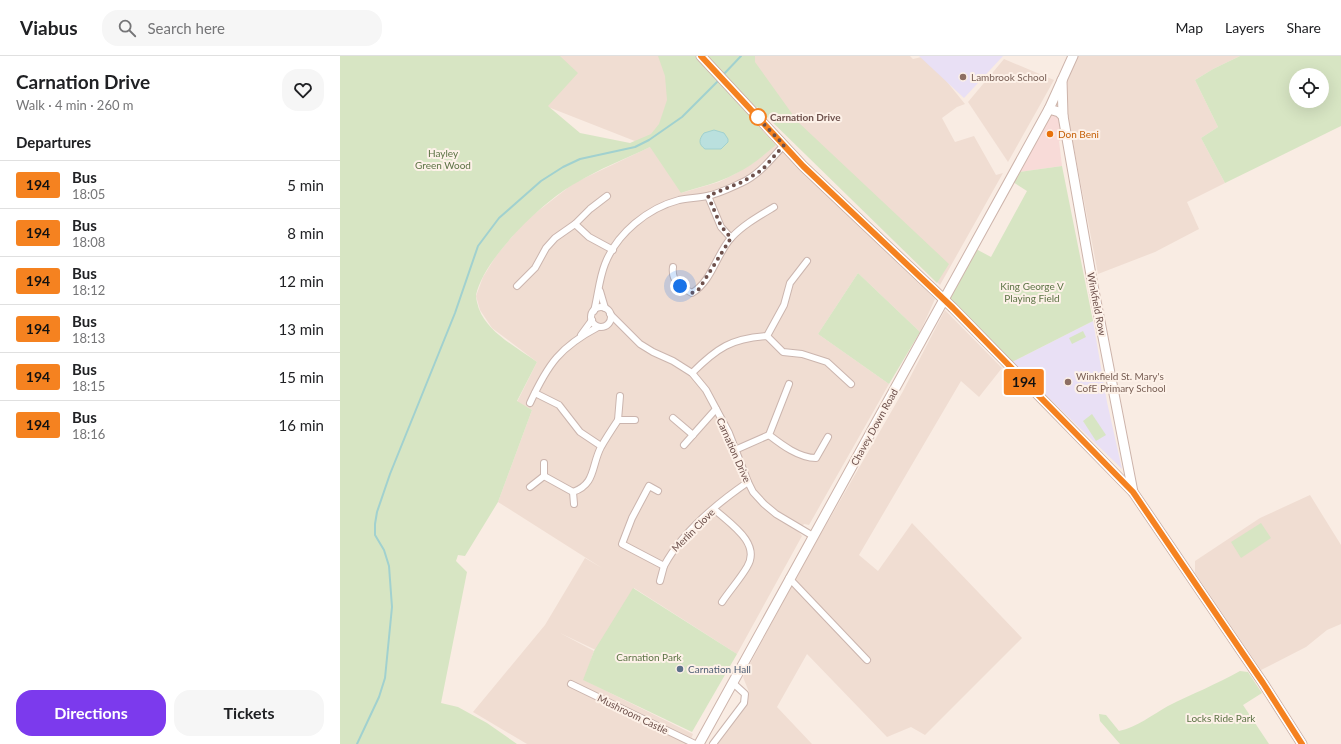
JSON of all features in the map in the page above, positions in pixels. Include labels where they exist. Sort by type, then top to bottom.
[{"type":"main road","points":[[701,56],[803,166],[944,300],[1133,492],[1263,683],[1302,744]]},
{"type":"main road","points":[[1063,116],[1059,112],[1049,108],[1061,79],[1073,56]]},
{"type":"main road","name":"Winkfield Row","points":[[1061,79],[1063,116],[1091,275],[1133,492]]},
{"type":"main road","name":"Chavey Down Road","points":[[699,744],[1049,108]]},
{"type":"street","name":"Carnation Drive","points":[[592,320],[606,263],[626,232],[650,212],[680,200],[708,196],[742,182],[762,170],[784,145]]},
{"type":"street","points":[[517,286],[535,268],[546,248],[555,238],[575,224],[590,209],[607,196]]},
{"type":"street","points":[[708,196],[721,226],[731,238]]},
{"type":"street","points":[[673,267],[672,273],[676,282],[692,293],[699,289],[707,279],[731,238],[755,218],[774,208]]},
{"type":"street","points":[[575,224],[589,237],[613,250]]},
{"type":"street","points":[[767,336],[784,305],[790,283],[807,261]]},
{"type":"street","name":"Carnation Drive","points":[[600,287],[605,308],[624,330],[646,348],[673,361],[692,373],[706,390],[735,450],[748,482],[764,504],[786,520],[813,536]]},
{"type":"street","points":[[594,311],[598,308],[605,308]]},
{"type":"street","points":[[530,402],[542,376],[557,357],[579,338],[609,322],[610,314]]},
{"type":"street","points":[[579,338],[592,320],[600,327]]},
{"type":"street","name":"Carnation Drive","points":[[600,327],[612,325],[624,330]]},
{"type":"street","points":[[692,373],[705,360],[732,342],[747,337],[767,336],[783,352],[802,354],[827,362],[851,384]]},
{"type":"street","points":[[735,450],[769,435],[789,384]]},
{"type":"street","points":[[535,393],[559,405],[580,432],[601,446]]},
{"type":"street","points":[[573,492],[583,488],[590,480],[601,446],[618,420],[620,396]]},
{"type":"street","points":[[684,445],[716,409]]},
{"type":"street","points":[[674,418],[693,435]]},
{"type":"street","points":[[618,420],[635,420]]},
{"type":"street","points":[[769,435],[785,447],[809,458],[816,458],[828,437]]},
{"type":"street","points":[[544,463],[544,476]]},
{"type":"street","points":[[544,476],[573,492]]},
{"type":"street","points":[[530,487],[544,476]]},
{"type":"street","name":"Merlin Clove","points":[[660,581],[664,566],[671,552],[680,541],[730,495],[748,482]]},
{"type":"street","points":[[658,491],[649,486],[632,518],[622,544],[664,566]]},
{"type":"street","points":[[573,492],[574,504]]},
{"type":"street","points":[[714,509],[749,543],[751,556],[748,566],[731,587],[722,602]]},
{"type":"street","points":[[789,578],[867,660]]},
{"type":"street","points":[[713,744],[744,703],[745,694],[733,683]]},
{"type":"street","name":"Mushroom Castle","points":[[571,684],[695,744]]},
{"type":"shaded area","points":[[418,56],[693,56],[681,193],[719,182],[735,174],[753,163],[776,145],[935,299],[920,332],[858,273],[818,334],[889,384],[809,525],[804,524],[798,531],[802,536],[737,654],[634,588],[600,652],[560,633],[594,651],[584,680],[693,734],[689,744],[527,744],[473,712],[545,625],[585,558],[602,568],[498,502],[532,410],[517,402],[537,362],[492,328],[480,310],[476,296],[483,277],[496,256],[524,222],[574,183],[650,147]]},
{"type":"shaded area","points":[[713,56],[910,56],[913,59],[926,56],[965,104],[957,107],[942,118],[955,142],[974,136],[996,175],[1003,173],[940,285],[762,110]]},
{"type":"shaded area","name":"Lambrook School","points":[[919,56],[1003,56],[964,98]]},
{"type":"shaded area","points":[[1074,56],[1240,56],[1213,69],[1195,80],[1218,127],[1201,138],[1225,183],[1187,202],[1199,229],[1155,252],[1098,274],[1065,101],[1068,68]]},
{"type":"shaded area","points":[[1004,59],[1054,80],[1008,162],[968,102]]},
{"type":"shaded area","points":[[1052,113],[1059,117],[1064,139],[1059,141],[1062,166],[1019,172]]},
{"type":"shaded area","points":[[945,310],[1002,368],[979,397],[961,381],[859,555],[878,571],[912,523],[1022,638],[925,735],[911,727],[887,737],[807,654],[777,707],[812,744],[716,744],[748,702],[749,692],[743,677],[792,585],[801,587],[795,579],[902,393]]},
{"type":"shaded area","name":"Winkfield St. Mary's CofE Primary School","points":[[1093,321],[1107,402],[1122,469],[1012,362]]},
{"type":"shaded area","points":[[1310,495],[1341,545],[1341,624],[1327,630],[1306,647],[1261,670],[1195,573],[1195,561],[1260,518]]},
{"type":"green space","name":"Hayley Green Wood","points":[[340,56],[560,56],[578,73],[548,106],[580,133],[630,143],[651,134],[659,124],[667,100],[665,76],[658,56],[755,56],[755,62],[798,122],[949,264],[937,283],[757,107],[749,116],[776,145],[741,171],[722,180],[681,193],[650,147],[594,173],[563,191],[532,217],[502,248],[490,264],[481,280],[476,297],[483,318],[496,333],[537,362],[517,401],[532,410],[498,502],[465,556],[458,555],[456,561],[467,572],[441,703],[458,707],[487,723],[517,744],[340,744]]},
{"type":"green space","points":[[1240,56],[1341,56],[1341,126],[1225,183],[1201,138],[1218,127],[1195,80],[1213,69]]},
{"type":"green space","name":"King George V Playing Field","points":[[1062,166],[1093,321],[1012,362],[950,299],[976,249],[991,257],[1027,191],[1013,182],[1019,172]]},
{"type":"green space","points":[[858,273],[920,332],[889,384],[818,334]]},
{"type":"green space","points":[[1083,331],[1086,337],[1072,344],[1069,338]]},
{"type":"green space","points":[[1092,414],[1106,435],[1096,441],[1083,421]]},
{"type":"green space","points":[[1261,523],[1271,538],[1241,558],[1231,542]]},
{"type":"green space","name":"Carnation Park","points":[[633,588],[737,654],[692,732],[583,680],[594,651]]},
{"type":"green space","name":"Locks Ride Park","points":[[1240,671],[1248,672],[1262,693],[1243,705],[1269,744],[1120,744],[1100,721],[1099,714],[1106,715],[1119,731],[1126,729],[1138,724],[1168,706]]},
{"type":"water","points":[[714,130],[724,133],[728,139],[728,142],[721,149],[705,149],[700,143],[701,137],[704,133]]},
{"type":"waterway","points":[[723,75],[741,56]]},
{"type":"waterway","points":[[357,744],[379,697],[385,678],[392,607],[389,566],[384,550],[375,535],[377,512],[390,474],[455,313],[478,246],[499,218],[541,181],[563,167],[580,159],[635,147],[649,140],[682,117],[719,80]]},
{"type":"bus line","name":"194","points":[[701,56],[803,166],[953,308],[980,338],[1133,492],[1152,517],[1302,744]]},
{"type":"place","name":"Lambrook School","points":[[963,77]]},
{"type":"place","name":"Carnation Drive","points":[[758,117]]},
{"type":"place","name":"Don Beni","points":[[1050,134]]},
{"type":"place","name":"Winkfield St. Mary's CofE Primary School","points":[[1068,382]]},
{"type":"place","name":"Carnation Hall","points":[[680,669]]},
{"type":"route","points":[[680,286],[692,293],[699,289],[707,279],[731,238],[721,226],[708,196],[742,182],[762,170],[784,145],[755,115],[758,117]]}]
